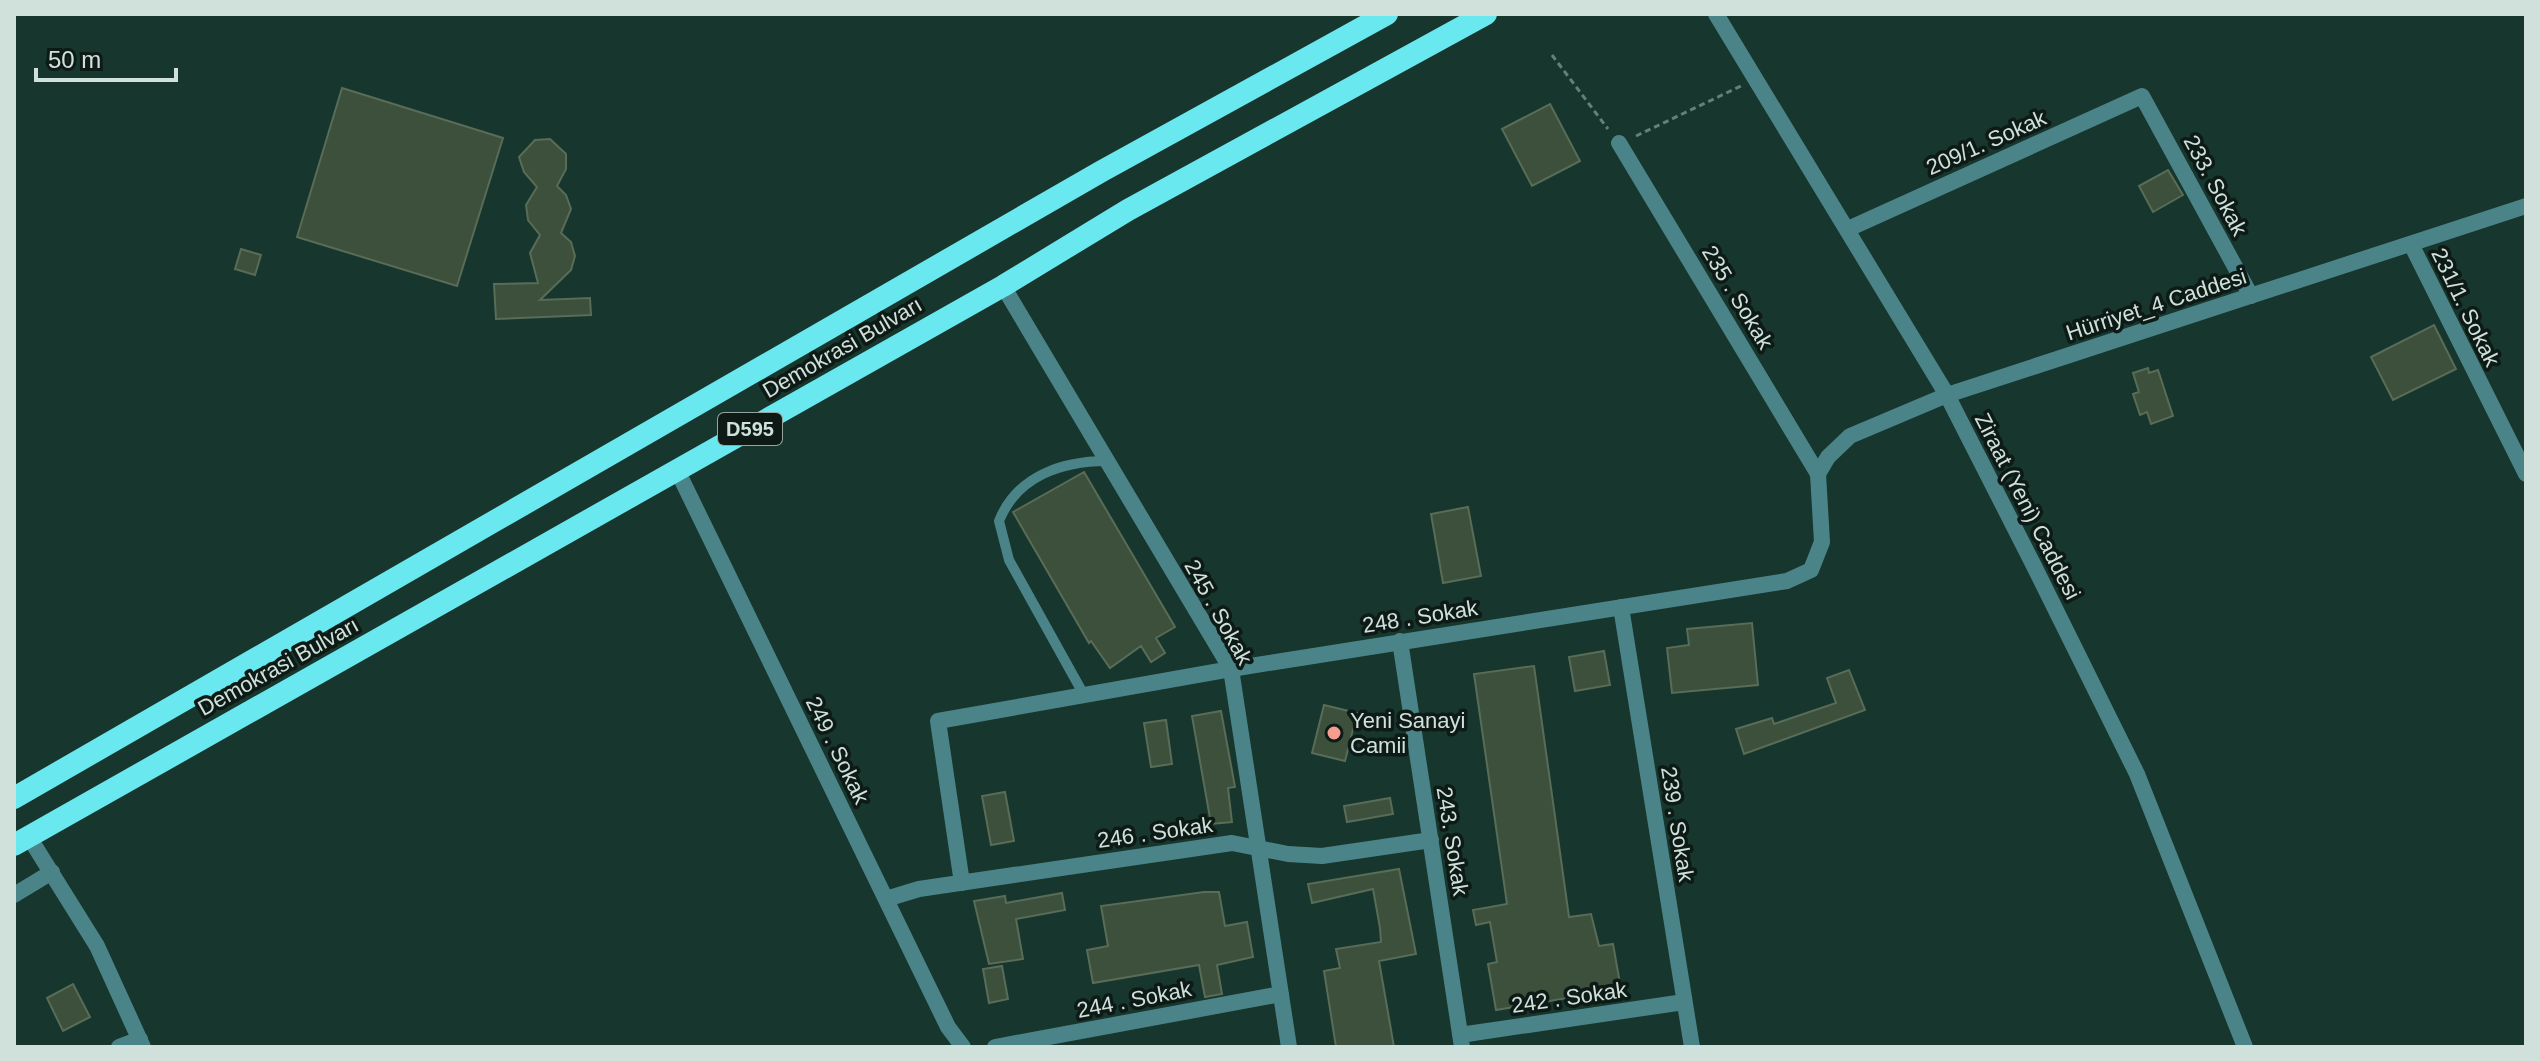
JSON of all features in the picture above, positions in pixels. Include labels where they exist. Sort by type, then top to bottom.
[{"type":"highway","name":"Demokrasi Bulvarı","points":[[14,798],[1102,171],[1387,14]]},
{"type":"highway","name":"Demokrasi Bulvarı","points":[[22,841],[1003,286],[1128,210],[1486,14]]},
{"type":"street","name":"Ziraat (Yeni) Caddesi","points":[[1716,14],[1947,395],[2137,774],[2245,1047]]},
{"type":"street","name":"209/1. Sokak","points":[[1848,229],[2142,96]]},
{"type":"street","name":"233. Sokak","points":[[2142,96],[2251,296]]},
{"type":"street","name":"235 . Sokak","points":[[1619,143],[1818,474]]},
{"type":"street","name":"Hürriyet_4 Caddesi","points":[[1818,474],[1828,457],[1850,436],[1947,395],[2526,206]]},
{"type":"street","name":"231/1. Sokak","points":[[2411,244],[2526,474]]},
{"type":"street","name":"245 . Sokak","points":[[1003,286],[1231,669],[1289,1047]]},
{"type":"street","name":"249 . Sokak","points":[[677,470],[948,1027],[963,1047]]},
{"type":"street","name":"248 . Sokak","points":[[962,883],[938,721],[1400,641],[1787,581],[1811,570],[1822,542],[1818,474]]},
{"type":"street","name":"239 . Sokak","points":[[1621,607],[1692,1047]]},
{"type":"street","name":"243. Sokak","points":[[1400,641],[1461,1041]]},
{"type":"street","name":"246 . Sokak","points":[[886,899],[962,883],[1232,843],[1288,854],[1322,856],[1431,840]]},
{"type":"street","points":[[22,841],[52,872],[97,946],[141,1043],[119,1047]]},
{"type":"street","points":[[14,895],[52,872]]},
{"type":"street","name":"244 . Sokak","points":[[995,1047],[1281,994]]},
{"type":"street","name":"242 . Sokak","points":[[1461,1041],[1684,1002]]},
{"type":"lane","points":[[1084,695],[1009,560],[999,521],[1010,499],[1026,484],[1070,463],[1107,461]]},
{"type":"path","points":[[1552,55],[1619,143],[1755,79]]},
{"type":"building","points":[[342,88],[503,138],[457,286],[297,237]]},
{"type":"building","points":[[1550,104],[1580,161],[1532,186],[1502,129]]},
{"type":"building","points":[[550,139],[566,154],[566,169],[557,186],[566,195],[571,209],[561,233],[571,242],[575,256],[571,270],[540,300],[590,298],[591,315],[496,319],[494,284],[538,283],[530,253],[540,235],[528,220],[526,205],[537,187],[524,172],[519,157],[535,140]]},
{"type":"building","points":[[2168,170],[2183,195],[2153,212],[2139,186]]},
{"type":"building","points":[[241,249],[261,255],[255,275],[235,269]]},
{"type":"building","points":[[2434,325],[2456,369],[2393,400],[2371,357]]},
{"type":"building","points":[[2148,368],[2149,373],[2158,370],[2173,416],[2151,424],[2147,412],[2140,415],[2133,394],[2139,392],[2133,373]]},
{"type":"building","points":[[1084,472],[1175,627],[1156,638],[1165,653],[1151,662],[1141,646],[1110,668],[1091,641],[1089,643],[1013,512]]},
{"type":"building","points":[[1468,507],[1481,576],[1443,583],[1431,514]]},
{"type":"building","points":[[1752,623],[1758,685],[1672,693],[1667,648],[1689,645],[1687,629]]},
{"type":"building","points":[[1604,651],[1610,685],[1575,691],[1569,657]]},
{"type":"building","points":[[1534,666],[1569,917],[1591,914],[1599,946],[1613,944],[1621,989],[1496,1010],[1488,964],[1497,962],[1490,922],[1476,925],[1473,910],[1507,904],[1474,674]]},
{"type":"building","points":[[1849,670],[1865,710],[1744,754],[1736,729],[1772,718],[1774,724],[1836,703],[1827,678]]},
{"type":"building","name":"Yeni Sanayi Camii","points":[[1324,705],[1357,713],[1345,761],[1312,753]]},
{"type":"building","points":[[1221,711],[1235,787],[1228,788],[1232,822],[1211,824],[1192,716]]},
{"type":"building","points":[[1166,720],[1172,764],[1151,767],[1144,723]]},
{"type":"building","points":[[1005,792],[1014,841],[991,845],[982,796]]},
{"type":"building","points":[[1390,798],[1393,814],[1347,822],[1344,806]]},
{"type":"building","points":[[1399,869],[1416,954],[1379,961],[1394,1047],[1336,1047],[1324,971],[1340,968],[1336,949],[1381,942],[1380,928],[1373,889],[1312,903],[1308,884]]},
{"type":"building","points":[[1219,892],[1225,926],[1247,922],[1253,957],[1217,965],[1222,994],[1205,997],[1199,965],[1093,983],[1087,950],[1108,946],[1101,906]]},
{"type":"building","points":[[1062,893],[1065,910],[1016,919],[1023,959],[989,964],[974,901],[1005,896],[1006,903]]},
{"type":"building","points":[[1002,966],[1008,999],[989,1003],[983,969]]},
{"type":"building","points":[[73,984],[90,1017],[63,1031],[47,998]]},
{"type":"place","name":"Yeni Sanayi Camii","points":[[1334,733]]}]
